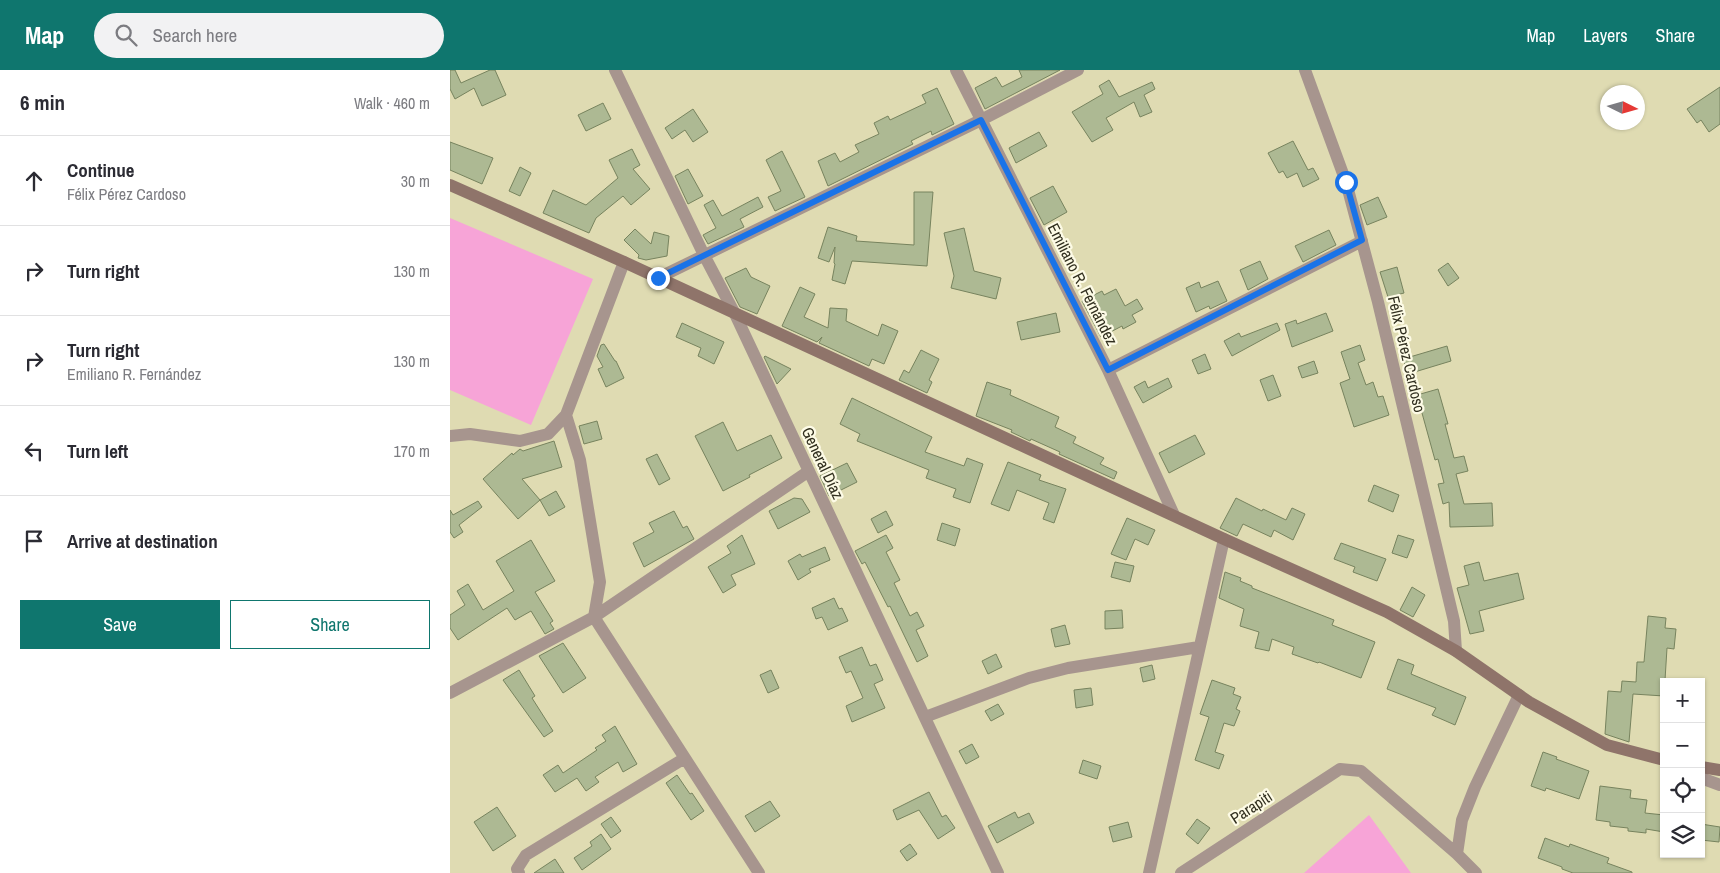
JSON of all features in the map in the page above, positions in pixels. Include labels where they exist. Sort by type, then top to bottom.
[{"type":"street","name":"General Díaz","points":[[614,70],[704,255],[735,314],[998,873]]},
{"type":"street","name":"Emiliano R. Fernández","points":[[956,70],[1108,370],[1174,515]]},
{"type":"street","points":[[658,278],[981,120],[1078,70]]},
{"type":"street","name":"Félix Pérez Cardoso","points":[[1305,70],[1346,182],[1381,312],[1454,621],[1456,651]]},
{"type":"street","points":[[450,186],[624,262],[1387,612],[1456,651],[1519,695],[1607,745],[1660,760]]},
{"type":"street","points":[[1108,370],[1362,240]]},
{"type":"street","points":[[450,436],[470,434],[520,441],[548,434],[566,415],[624,262]]},
{"type":"street","points":[[566,415],[580,460],[600,582],[594,617],[759,873]]},
{"type":"street","points":[[450,694],[594,617],[809,471]]},
{"type":"street","points":[[1149,873],[1224,538]]},
{"type":"street","points":[[925,717],[1029,678],[1068,668],[1199,647]]},
{"type":"street","points":[[1476,873],[1458,854],[1462,820],[1519,695]]},
{"type":"street","points":[[518,871],[526,855],[685,758]]},
{"type":"street","points":[[1705,768],[1720,770]]},
{"type":"street","name":"Parapiti","points":[[1181,873],[1340,769],[1361,771],[1458,854]]},
{"type":"street","points":[[1705,780],[1720,786]]},
{"type":"shaded area","points":[[450,218],[593,279],[531,425],[450,390]]},
{"type":"shaded area","points":[[1369,815],[1411,873],[1304,873]]},
{"type":"building","points":[[450,70],[455,70],[461,83],[490,70],[495,70],[506,95],[482,106],[474,88],[455,99],[450,89]]},
{"type":"building","points":[[1019,70],[1060,70],[985,109],[975,88],[996,77],[1002,87],[1022,77]]},
{"type":"building","points":[[1109,80],[1119,97],[1152,82],[1155,89],[1144,95],[1152,112],[1140,117],[1134,102],[1106,118],[1113,130],[1092,142],[1072,112],[1103,94],[1099,86]]},
{"type":"building","points":[[1720,87],[1720,124],[1709,132],[1701,120],[1697,123],[1687,109]]},
{"type":"building","points":[[937,88],[954,124],[932,135],[931,131],[911,141],[913,144],[828,186],[818,161],[835,153],[840,162],[859,152],[855,145],[879,134],[874,123],[888,116],[890,120],[926,103],[922,95]]},
{"type":"building","points":[[603,103],[611,119],[586,131],[578,115]]},
{"type":"building","points":[[693,109],[708,132],[693,142],[685,130],[672,139],[665,128]]},
{"type":"building","points":[[1039,132],[1047,146],[1016,163],[1009,148]]},
{"type":"building","points":[[1293,141],[1308,170],[1313,168],[1319,179],[1303,187],[1297,173],[1287,178],[1283,171],[1279,173],[1268,153]]},
{"type":"building","points":[[450,142],[493,158],[482,184],[450,170]]},
{"type":"building","points":[[632,149],[640,165],[633,169],[650,189],[631,205],[623,196],[596,218],[589,233],[543,213],[553,190],[586,205],[618,178],[609,160]]},
{"type":"building","points":[[782,151],[805,197],[775,211],[768,197],[781,191],[766,160]]},
{"type":"building","points":[[520,167],[531,173],[520,196],[509,191]]},
{"type":"building","points":[[688,169],[703,196],[688,204],[675,176]]},
{"type":"building","points":[[1053,186],[1067,212],[1044,225],[1030,198]]},
{"type":"building","points":[[914,192],[933,192],[927,266],[852,261],[845,284],[832,280],[835,264],[835,247],[829,262],[818,258],[828,227],[857,236],[856,241],[914,245]]},
{"type":"building","points":[[758,197],[763,207],[740,219],[744,227],[708,244],[703,235],[716,228],[704,205],[713,200],[722,216]]},
{"type":"building","points":[[1378,197],[1387,217],[1367,225],[1360,205]]},
{"type":"building","points":[[964,228],[974,271],[1001,278],[996,299],[951,288],[954,276],[944,233]]},
{"type":"building","points":[[635,229],[651,244],[654,232],[669,236],[667,256],[646,260],[638,258],[639,255],[624,240]]},
{"type":"building","points":[[1329,230],[1336,245],[1303,262],[1295,246]]},
{"type":"building","points":[[1260,261],[1268,279],[1248,290],[1240,270]]},
{"type":"building","points":[[1448,263],[1459,278],[1448,286],[1438,270]]},
{"type":"building","points":[[1397,267],[1404,293],[1388,297],[1380,272]]},
{"type":"building","points":[[746,268],[751,277],[770,286],[757,314],[740,307],[725,278]]},
{"type":"building","points":[[1218,281],[1227,301],[1210,309],[1209,306],[1196,312],[1186,288],[1199,282],[1201,288]]},
{"type":"building","points":[[800,287],[815,294],[804,317],[828,328],[830,308],[847,309],[846,321],[878,336],[882,324],[898,331],[884,364],[872,359],[869,366],[819,343],[822,337],[817,342],[782,326]]},
{"type":"building","points":[[1116,289],[1125,306],[1137,299],[1143,309],[1132,315],[1136,322],[1123,329],[1122,326],[1101,337],[1082,301],[1102,291],[1104,295]]},
{"type":"building","points":[[1056,313],[1060,332],[1021,340],[1017,322]]},
{"type":"building","points":[[1326,313],[1333,331],[1292,347],[1285,324],[1296,320],[1297,324]]},
{"type":"building","points":[[682,323],[724,342],[714,364],[698,356],[701,348],[676,337]]},
{"type":"building","points":[[1277,323],[1280,330],[1232,356],[1224,341],[1239,333],[1241,337]]},
{"type":"building","points":[[604,344],[616,361],[624,378],[606,387],[598,369],[603,367],[597,356],[601,345]]},
{"type":"building","points":[[1360,345],[1365,360],[1358,363],[1366,385],[1373,382],[1378,397],[1383,396],[1389,415],[1354,427],[1340,383],[1350,379],[1341,352]]},
{"type":"building","points":[[1447,346],[1451,361],[1408,374],[1403,359]]},
{"type":"building","points":[[921,350],[939,359],[929,380],[932,382],[927,393],[899,380],[904,370],[909,373]]},
{"type":"building","points":[[1205,354],[1211,369],[1198,374],[1192,360]]},
{"type":"building","points":[[764,357],[791,369],[777,384]]},
{"type":"building","points":[[1314,361],[1318,373],[1302,378],[1298,367]]},
{"type":"building","points":[[1273,375],[1281,396],[1268,401],[1260,380]]},
{"type":"building","points":[[1168,378],[1172,387],[1143,403],[1134,387],[1145,381],[1148,388]]},
{"type":"building","points":[[987,382],[1011,390],[1010,395],[1059,417],[1055,427],[1076,437],[1073,443],[1104,458],[1100,464],[1117,472],[1114,479],[1059,454],[1060,452],[1011,432],[1012,430],[976,416]]},
{"type":"building","points":[[1438,389],[1448,424],[1445,424],[1454,458],[1464,456],[1468,471],[1456,474],[1464,504],[1492,503],[1493,526],[1450,527],[1449,502],[1443,504],[1438,484],[1444,483],[1438,459],[1435,460],[1417,395]]},
{"type":"building","points":[[852,398],[932,437],[925,452],[964,466],[967,458],[983,464],[970,503],[953,497],[956,489],[926,478],[929,470],[857,441],[860,434],[840,424]]},
{"type":"building","points":[[597,421],[602,439],[584,444],[579,426]]},
{"type":"building","points":[[723,422],[737,451],[771,435],[782,458],[723,491],[695,436]]},
{"type":"building","points":[[1195,435],[1205,454],[1169,473],[1159,453]]},
{"type":"building","points":[[554,441],[562,467],[522,479],[540,500],[518,519],[483,479],[512,453],[513,455],[520,449],[523,451]]},
{"type":"building","points":[[657,454],[670,479],[659,485],[646,459]]},
{"type":"building","points":[[1008,462],[1041,475],[1039,480],[1066,489],[1054,523],[1043,519],[1049,503],[1017,490],[1009,511],[991,504]]},
{"type":"building","points":[[847,463],[857,482],[829,496],[820,476]]},
{"type":"building","points":[[1374,485],[1399,495],[1393,512],[1368,501]]},
{"type":"building","points":[[556,491],[565,507],[549,516],[540,500]]},
{"type":"building","points":[[794,498],[802,499],[810,512],[778,529],[769,511]]},
{"type":"building","points":[[1236,498],[1286,520],[1292,508],[1305,514],[1293,540],[1274,530],[1271,537],[1243,524],[1237,536],[1220,528]]},
{"type":"building","points":[[478,501],[482,507],[459,525],[463,532],[454,538],[450,532],[450,510],[453,515]]},
{"type":"building","points":[[674,511],[683,528],[687,526],[694,539],[644,567],[633,543],[654,532],[649,523]]},
{"type":"building","points":[[886,511],[893,525],[878,533],[871,519]]},
{"type":"building","points":[[1127,518],[1155,530],[1148,545],[1135,539],[1126,560],[1111,554]]},
{"type":"building","points":[[942,523],[960,529],[955,546],[937,540]]},
{"type":"building","points":[[742,535],[755,564],[731,575],[736,585],[723,593],[708,567],[731,553],[727,546]]},
{"type":"building","points":[[886,535],[893,548],[886,552],[900,580],[894,583],[910,616],[917,612],[924,626],[916,630],[928,656],[917,662],[890,606],[888,607],[865,562],[862,564],[855,551]]},
{"type":"building","points":[[1398,535],[1414,540],[1407,558],[1392,553]]},
{"type":"building","points":[[531,540],[555,581],[535,592],[553,621],[550,623],[554,629],[545,634],[531,611],[515,620],[507,608],[458,640],[450,628],[450,615],[465,605],[457,591],[468,584],[483,610],[514,591],[496,561]]},
{"type":"building","points":[[1341,543],[1386,559],[1377,581],[1353,572],[1355,567],[1334,559]]},
{"type":"building","points":[[825,547],[830,560],[809,569],[811,572],[798,580],[788,561],[800,554],[802,557]]},
{"type":"building","points":[[1115,562],[1134,566],[1130,582],[1111,577]]},
{"type":"building","points":[[1479,562],[1484,581],[1518,573],[1524,599],[1479,611],[1484,631],[1470,634],[1457,588],[1469,585],[1464,566]]},
{"type":"building","points":[[1225,572],[1241,578],[1240,581],[1252,586],[1252,588],[1334,620],[1332,625],[1375,642],[1361,678],[1292,654],[1294,647],[1272,639],[1269,651],[1255,648],[1259,632],[1240,626],[1244,609],[1219,598]]},
{"type":"building","points":[[1412,587],[1425,595],[1413,617],[1400,610]]},
{"type":"building","points":[[834,598],[839,609],[842,608],[848,621],[828,630],[822,617],[816,619],[812,608]]},
{"type":"building","points":[[1122,610],[1123,628],[1105,629],[1105,611]]},
{"type":"building","points":[[1648,616],[1666,618],[1665,628],[1676,629],[1674,649],[1667,648],[1665,678],[1660,678],[1660,696],[1633,694],[1629,742],[1605,734],[1608,691],[1621,692],[1622,681],[1636,682],[1637,662],[1644,662]]},
{"type":"building","points":[[1065,625],[1070,644],[1055,647],[1051,629]]},
{"type":"building","points":[[563,643],[586,678],[563,693],[539,656]]},
{"type":"building","points":[[862,647],[870,666],[876,664],[883,680],[874,684],[885,708],[852,722],[846,706],[863,698],[851,671],[846,673],[839,657]]},
{"type":"building","points":[[996,654],[1002,667],[988,674],[982,661]]},
{"type":"building","points":[[1398,659],[1414,665],[1411,674],[1466,697],[1455,725],[1432,715],[1436,708],[1387,689]]},
{"type":"building","points":[[1152,665],[1155,679],[1143,682],[1140,668]]},
{"type":"building","points":[[519,670],[535,696],[532,698],[553,731],[544,737],[503,680]]},
{"type":"building","points":[[771,670],[779,688],[768,693],[760,675]]},
{"type":"building","points":[[1212,680],[1235,688],[1233,694],[1241,697],[1236,709],[1240,711],[1234,726],[1224,723],[1215,752],[1224,755],[1219,769],[1195,760],[1209,717],[1200,714]]},
{"type":"building","points":[[1091,688],[1093,705],[1076,708],[1074,690]]},
{"type":"building","points":[[998,704],[1004,714],[991,721],[985,711]]},
{"type":"building","points":[[615,726],[637,764],[623,772],[618,762],[595,777],[599,782],[586,791],[577,778],[555,792],[543,775],[558,765],[563,773],[597,750],[595,748],[606,741],[602,735]]},
{"type":"building","points":[[972,744],[979,757],[966,764],[959,751]]},
{"type":"building","points":[[1543,752],[1557,757],[1556,759],[1589,771],[1579,799],[1546,788],[1545,791],[1531,786]]},
{"type":"building","points":[[1083,760],[1101,766],[1097,779],[1079,773]]},
{"type":"building","points":[[677,775],[704,811],[691,820],[666,783]]},
{"type":"building","points":[[1600,786],[1631,790],[1630,798],[1647,800],[1645,813],[1660,815],[1660,831],[1646,829],[1646,833],[1628,831],[1628,828],[1610,826],[1610,822],[1596,820]]},
{"type":"building","points":[[929,792],[942,817],[946,815],[955,828],[938,839],[919,810],[897,820],[893,810]]},
{"type":"building","points":[[770,801],[780,816],[755,832],[745,816]]},
{"type":"building","points":[[497,807],[516,836],[493,851],[474,822]]},
{"type":"building","points":[[1015,812],[1018,818],[1029,813],[1034,823],[997,843],[988,826]]},
{"type":"building","points":[[611,817],[621,831],[611,838],[601,824]]},
{"type":"building","points":[[1197,819],[1210,828],[1198,844],[1186,834]]},
{"type":"building","points":[[1128,822],[1132,837],[1113,842],[1109,827]]},
{"type":"building","points":[[1705,825],[1720,827],[1719,842],[1705,840]]},
{"type":"building","points":[[601,834],[611,849],[582,870],[574,858],[592,846],[590,842]]},
{"type":"building","points":[[1545,838],[1569,847],[1570,844],[1609,858],[1607,863],[1632,873],[1573,873],[1562,869],[1562,867],[1538,858]]},
{"type":"building","points":[[910,844],[917,854],[907,861],[900,851]]},
{"type":"building","points":[[555,859],[564,873],[534,873]]},
{"type":"route","points":[[658,278],[981,120],[1108,370],[1362,240],[1346,182]]}]
